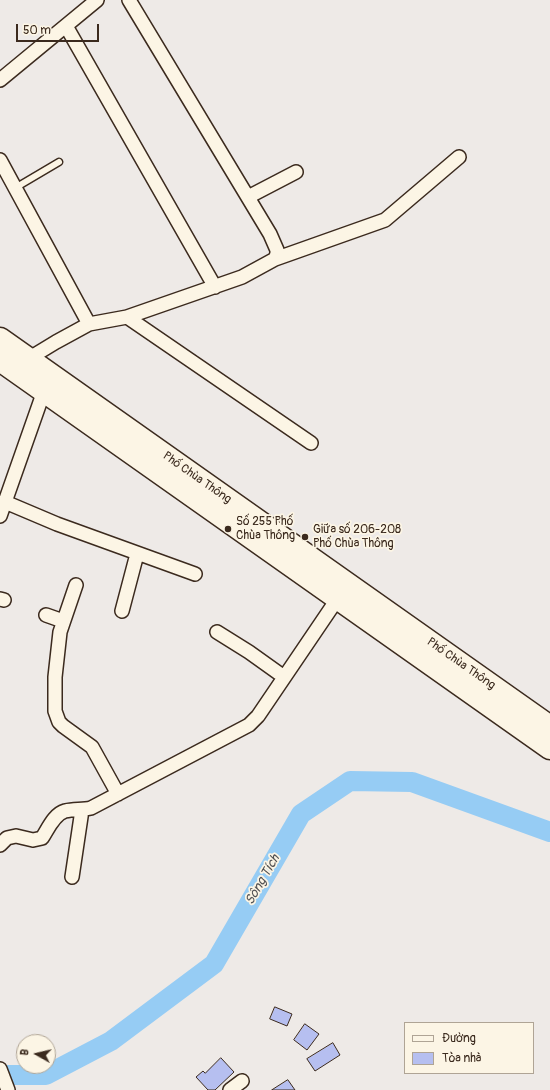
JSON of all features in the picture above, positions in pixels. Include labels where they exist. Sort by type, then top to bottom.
[{"type":"highway","name":"Phố Chùa Thông","points":[[0,339],[546,734]]},
{"type":"highway","name":"Phố Chùa Thông","points":[[0,360],[338,598],[546,734]]},
{"type":"street","points":[[0,80],[97,0]]},
{"type":"street","points":[[129,0],[270,234],[277,250],[275,259]]},
{"type":"street","points":[[66,26],[215,287]]},
{"type":"street","points":[[28,359],[89,324],[127,317],[215,287],[242,277],[275,259],[385,220],[459,157]]},
{"type":"street","points":[[0,160],[89,324]]},
{"type":"street","points":[[248,197],[296,172]]},
{"type":"street","points":[[127,317],[311,443]]},
{"type":"street","points":[[0,516],[3,503],[44,391]]},
{"type":"street","points":[[3,503],[112,543],[137,554],[149,556],[195,574]]},
{"type":"street","points":[[122,611],[137,554]]},
{"type":"street","points":[[76,585],[63,621],[58,652],[55,683],[56,717],[63,726],[92,748],[98,756],[118,794]]},
{"type":"street","points":[[0,845],[7,838],[16,836],[33,840],[42,838],[48,827],[58,815],[65,811],[91,808],[249,725],[258,716],[338,598]]},
{"type":"street","points":[[46,615],[63,621]]},
{"type":"street","points":[[217,632],[249,652],[284,678]]},
{"type":"street","points":[[72,876],[82,810]]},
{"type":"street","points":[[0,1069],[8,1090]]},
{"type":"street","points":[[230,1090],[242,1081]]},
{"type":"lane","points":[[15,188],[59,162]]},
{"type":"building","points":[[275,1007],[292,1014],[287,1026],[270,1019]]},
{"type":"building","points":[[305,1024],[319,1034],[307,1050],[294,1040]]},
{"type":"building","points":[[333,1043],[340,1055],[315,1071],[307,1059]]},
{"type":"building","points":[[221,1058],[234,1072],[215,1090],[208,1090],[196,1077],[203,1071],[205,1073]]},
{"type":"building","points":[[288,1080],[295,1090],[272,1090]]},
{"type":"waterway","name":"Sông Tích","points":[[0,1075],[46,1075],[111,1041],[214,964],[301,814],[350,781],[412,782],[550,832]]},
{"type":"place","name":"Số 255 Phố Chùa Thông","points":[[228,529]]},
{"type":"place","name":"Giữa số 206-208 Phố Chùa Thông","points":[[305,537]]}]
